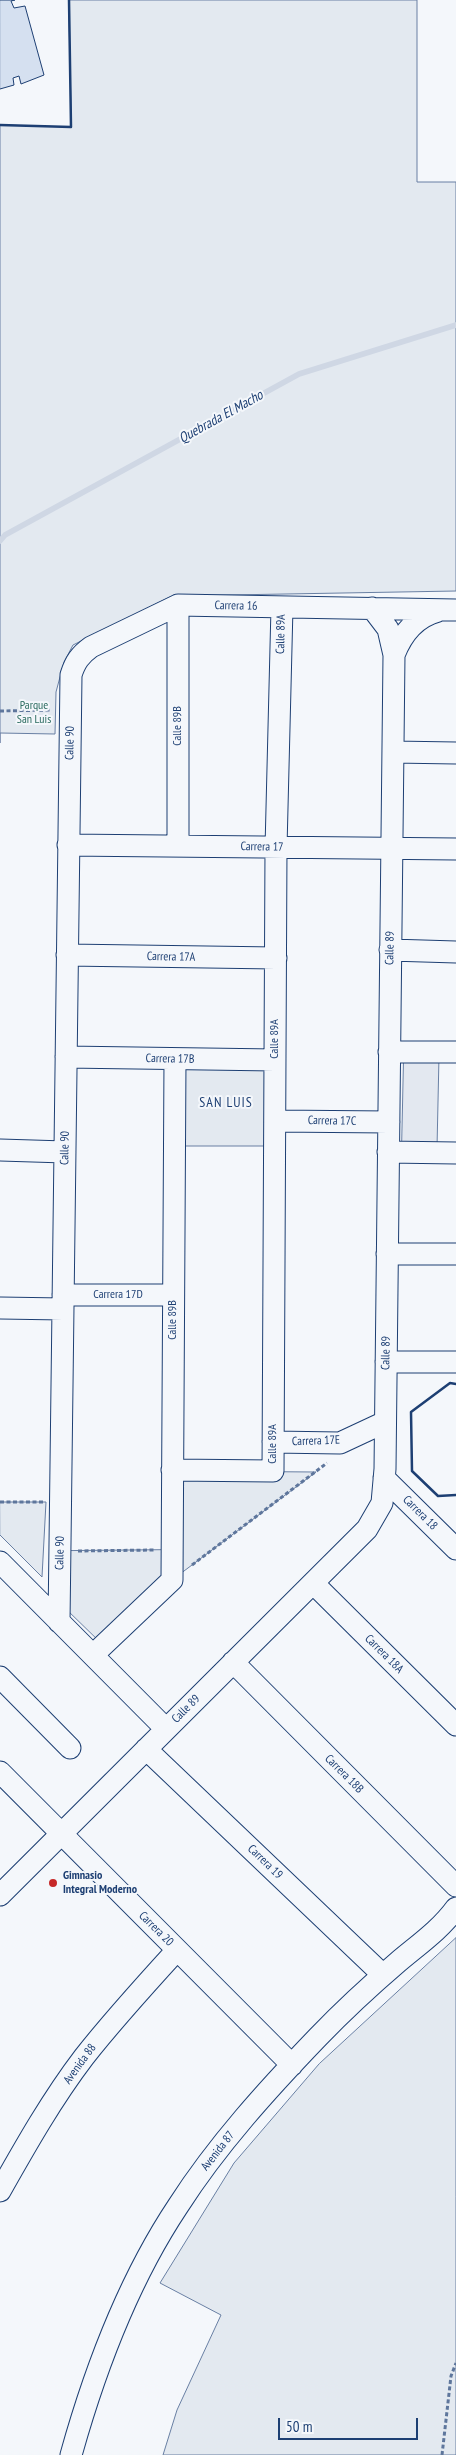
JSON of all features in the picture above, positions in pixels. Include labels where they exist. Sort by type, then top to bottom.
[{"type":"street","name":"Carrera 16","points":[[71,675],[81,655],[91,647],[178,605],[449,610]]},
{"type":"street","name":"Calle 89B","points":[[178,605],[178,846]]},
{"type":"street","name":"Calle 89A","points":[[172,1470],[273,1471],[276,848],[282,607]]},
{"type":"street","name":"Calle 89","points":[[0,1896],[374,1520],[382,1503],[386,1362],[394,655],[388,629],[372,608]]},
{"type":"street","name":"Calle 89","points":[[394,655],[404,634],[412,625],[431,612],[449,610]]},
{"type":"street","name":"Calle 90","points":[[59,1622],[71,675]]},
{"type":"street","points":[[393,752],[456,753]]},
{"type":"street","name":"Carrera 17","points":[[68,845],[456,850]]},
{"type":"street","points":[[390,950],[456,952]]},
{"type":"street","name":"Carrera 17A","points":[[67,955],[276,958]]},
{"type":"street","points":[[389,1052],[456,1052]]},
{"type":"street","name":"Carrera 17B","points":[[66,1057],[275,1060]]},
{"type":"street","name":"Calle 89B","points":[[172,1580],[174,1059]]},
{"type":"street","name":"Carrera 17C","points":[[275,1121],[389,1122]]},
{"type":"street","points":[[0,1150],[65,1152]]},
{"type":"street","points":[[388,1152],[456,1153]]},
{"type":"street","points":[[387,1254],[456,1254]]},
{"type":"street","name":"Carrera 17D","points":[[0,1308],[174,1295]]},
{"type":"street","points":[[386,1362],[456,1362]]},
{"type":"street","name":"Carrera 17E","points":[[273,1442],[340,1443],[385,1422]]},
{"type":"street","name":"Carrera 18","points":[[384,1478],[456,1549]]},
{"type":"street","points":[[0,1562],[166,1729]]},
{"type":"street","points":[[92,1655],[172,1580]]},
{"type":"street","name":"Carrera 18A","points":[[312,1583],[456,1725]]},
{"type":"street","name":"Carrera 18B","points":[[233,1662],[456,1886]]},
{"type":"street","points":[[0,1677],[70,1748]]},
{"type":"street","name":"Carrera 19","points":[[146,1749],[383,1975]]},
{"type":"street","name":"Carrera 20","points":[[0,1772],[292,2065]]},
{"type":"street","name":"Avenida 87","points":[[70,2455],[92,2384],[118,2320],[162,2232],[196,2179],[234,2131],[336,2018],[438,1929],[456,1908]]},
{"type":"street","name":"Avenida 88","points":[[0,2191],[31,2137],[83,2059],[124,2008],[177,1950]]},
{"type":"path","points":[[0,711],[70,710]]},
{"type":"path","points":[[172,1580],[343,1452],[340,1443]]},
{"type":"path","points":[[0,1502],[61,1502]]},
{"type":"path","points":[[60,1551],[172,1550]]},
{"type":"path","points":[[442,2455],[451,2376],[456,2363]]},
{"type":"green space","name":"Parque San Luis","points":[[69,0],[417,0],[417,182],[456,182],[456,591],[172,596],[73,645],[64,662],[56,692],[55,734],[0,733],[0,125],[71,127]]},
{"type":"green space","points":[[182,1061],[268,1062],[267,1146],[181,1146]]},
{"type":"green space","points":[[179,1471],[316,1472],[180,1574]]},
{"type":"green space","points":[[0,1502],[46,1502],[42,1577],[0,1535]]},
{"type":"green space","points":[[172,1550],[172,1580],[103,1645],[65,1608],[67,1551]]},
{"type":"green space","points":[[456,1938],[456,2455],[163,2455],[177,2410],[221,2315],[160,2283],[234,2163],[319,2064]]},
{"type":"shaded area","points":[[404,1056],[439,1056],[437,1148],[402,1147]]},
{"type":"building","points":[[0,0],[15,0],[11,1],[14,8],[25,6],[44,75],[21,84],[19,76],[13,78],[14,85],[0,89]]},
{"type":"waterway","name":"Quebrada El Macho","points":[[0,541],[5,535],[299,374],[456,325]]},
{"type":"wall","points":[[0,125],[71,127],[69,0]]},
{"type":"wall","points":[[456,1384],[450,1383],[411,1412],[412,1471],[438,1496],[456,1495]]},
{"type":"place","name":"Gimnasio Integral Moderno","points":[[53,1883]]},
{"type":"district","name":"SAN LUIS","points":[[226,1103]]}]
